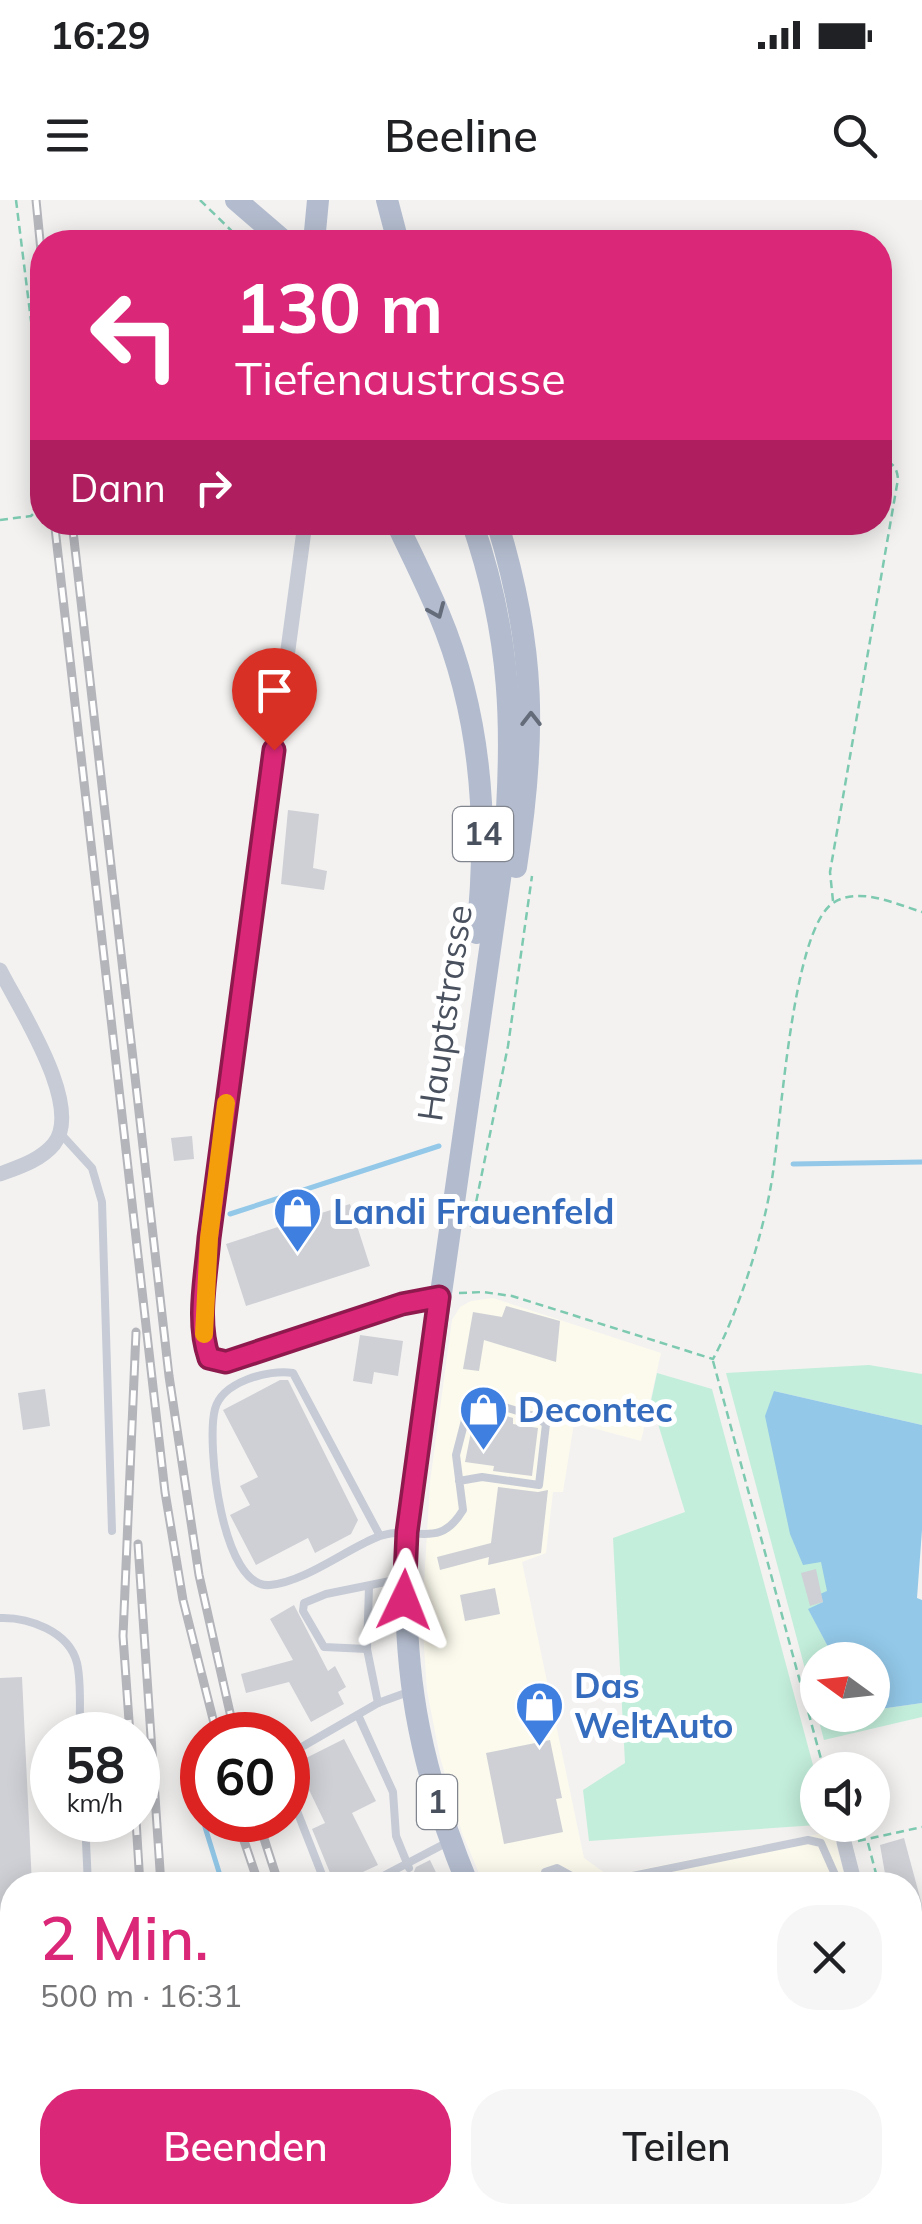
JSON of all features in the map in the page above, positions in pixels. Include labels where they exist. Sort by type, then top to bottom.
[{"type":"main road","points":[[236,200],[270,230]]},
{"type":"main road","points":[[387,200],[395,230]]},
{"type":"main road","points":[[315,230],[316,202]]},
{"type":"main road","name":"14","points":[[402,535],[440,616],[462,678],[477,743],[483,800],[483,871],[463,1056],[460,1160]]},
{"type":"main road","name":"Hauptstrasse","points":[[460,1160],[504,851],[511,723],[498,611],[476,535]]},
{"type":"main road","name":"14","points":[[460,1160],[479,1098],[495,1018],[531,744],[530,676],[521,607],[502,535]]},
{"type":"main road","name":"1","points":[[460,1160],[407,1532],[405,1578],[406,1653],[427,1771],[463,1872]]},
{"type":"street","points":[[303,535],[209,1238],[205,1346],[209,1358],[226,1362],[402,1304],[439,1297]]},
{"type":"street","points":[[0,970],[59,1090],[64,1119],[60,1133],[42,1155],[0,1174]]},
{"type":"street","points":[[844,1842],[850,1872]]},
{"type":"lane","points":[[60,1133],[92,1168],[102,1202],[112,1531]]},
{"type":"lane","points":[[380,1536],[293,1373],[242,1382],[223,1394],[215,1410],[214,1448],[220,1516],[245,1575],[256,1584],[272,1586],[380,1536],[445,1532],[454,1525],[463,1510],[459,1482],[456,1455],[471,1397],[534,1416],[546,1424],[538,1484],[482,1477],[459,1482]]},
{"type":"lane","points":[[367,1649],[324,1647],[303,1612],[304,1603],[326,1594],[405,1578]]},
{"type":"lane","points":[[369,1587],[367,1649],[378,1703]]},
{"type":"lane","points":[[0,1618],[21,1617],[48,1629],[68,1646],[76,1661],[79,1712]]},
{"type":"lane","points":[[310,1742],[378,1703],[412,1691]]},
{"type":"lane","points":[[358,1714],[393,1792],[396,1836],[408,1865]]},
{"type":"lane","points":[[652,1872],[808,1840],[821,1843],[834,1872]]},
{"type":"lane","points":[[394,1872],[450,1841]]},
{"type":"lane","points":[[86,1842],[87,1872]]},
{"type":"lane","points":[[309,1842],[321,1872]]},
{"type":"path","points":[[16,200],[30,313]]},
{"type":"path","points":[[200,200],[231,230]]},
{"type":"path","points":[[892,466],[897,469],[898,479],[892,514]]},
{"type":"path","points":[[0,520],[30,516]]},
{"type":"path","points":[[834,902],[830,872],[888,535]]},
{"type":"path","points":[[819,1752],[713,1360],[732,1324],[771,1189],[798,986],[808,942],[820,918],[834,902],[874,898],[922,912]]},
{"type":"path","points":[[439,1297],[482,1292],[512,1296],[713,1360]]},
{"type":"path","points":[[890,1835],[922,1827]]},
{"type":"path","points":[[868,1842],[876,1872]]},
{"type":"shaded area","points":[[493,1298],[661,1353],[641,1441],[574,1423],[563,1492],[553,1492],[546,1553],[522,1562],[584,1858],[603,1872],[478,1872],[462,1833],[440,1757],[427,1691],[422,1617],[430,1482],[452,1320],[460,1307]]},
{"type":"shaded area","points":[[800,1838],[800,1842],[836,1842],[844,1872],[629,1872]]},
{"type":"green space","points":[[869,1365],[922,1374],[922,1425],[774,1391],[827,1579],[828,1591],[823,1602],[809,1610],[826,1642],[800,1642],[800,1650],[726,1373]]},
{"type":"green space","points":[[657,1373],[712,1389],[800,1717],[800,1732],[804,1732],[809,1752],[800,1752],[800,1826],[589,1841],[583,1790],[625,1763],[613,1538],[685,1512],[651,1401]]},
{"type":"green space","points":[[922,1703],[922,1717],[890,1725],[890,1708]]},
{"type":"green space","points":[[822,1732],[858,1732],[824,1740]]},
{"type":"water","points":[[774,1391],[922,1425],[922,1530],[917,1598],[922,1600],[922,1703],[890,1708],[890,1642],[825,1642],[808,1609],[823,1602],[820,1594],[827,1591],[821,1562],[803,1565],[790,1534],[765,1416]]},
{"type":"building","points":[[288,810],[319,814],[313,868],[327,871],[324,890],[281,884]]},
{"type":"building","points":[[192,1136],[194,1159],[174,1161],[171,1138]]},
{"type":"building","name":"Landi Frauenfeld","points":[[310,1201],[315,1215],[350,1204],[370,1266],[246,1306],[226,1244],[284,1225],[279,1211]]},
{"type":"building","points":[[506,1306],[560,1321],[556,1362],[484,1340],[479,1371],[463,1369],[473,1312],[502,1317]]},
{"type":"building","points":[[360,1335],[403,1341],[398,1376],[374,1372],[372,1384],[353,1381]]},
{"type":"building","points":[[280,1380],[288,1380],[358,1520],[351,1534],[315,1553],[308,1538],[256,1565],[230,1515],[250,1505],[240,1486],[258,1477],[223,1410]]},
{"type":"building","points":[[45,1389],[50,1426],[23,1430],[18,1393]]},
{"type":"building","points":[[476,1407],[513,1418],[513,1424],[538,1428],[532,1476],[493,1471],[494,1466],[465,1462]]},
{"type":"building","points":[[498,1487],[548,1490],[541,1553],[488,1565],[489,1557],[440,1570],[437,1557],[491,1543]]},
{"type":"building","points":[[816,1569],[823,1602],[810,1606],[801,1573]]},
{"type":"building","points":[[495,1588],[500,1614],[465,1621],[460,1595]]},
{"type":"building","points":[[294,1605],[328,1671],[335,1666],[346,1687],[338,1692],[344,1704],[311,1722],[310,1712],[306,1712],[289,1682],[246,1693],[241,1674],[293,1660],[270,1619]]},
{"type":"building","points":[[22,1677],[31,1872],[0,1872],[0,1678]]},
{"type":"building","points":[[344,1739],[376,1801],[352,1813],[378,1865],[363,1872],[330,1872],[312,1829],[325,1823],[310,1792],[310,1756]]},
{"type":"building","points":[[550,1740],[562,1798],[556,1799],[563,1832],[504,1844],[486,1753]]},
{"type":"building","points":[[904,1838],[913,1872],[885,1872],[880,1845]]},
{"type":"building","points":[[430,1860],[436,1872],[414,1872]]},
{"type":"waterway","points":[[230,1214],[439,1146]]},
{"type":"waterway","points":[[793,1164],[922,1162]]},
{"type":"waterway","points":[[210,1842],[219,1872]]},
{"type":"railway","points":[[36,200],[39,230]]},
{"type":"railway","points":[[56,535],[165,1492],[183,1600],[211,1712]]},
{"type":"railway","points":[[73,535],[169,1376],[199,1575],[230,1712]]},
{"type":"railway","points":[[128,1712],[123,1636],[136,1332]]},
{"type":"railway","points":[[138,1544],[160,1872]]},
{"type":"railway","points":[[137,1842],[139,1872]]},
{"type":"railway","points":[[244,1842],[255,1872]]},
{"type":"railway","points":[[265,1842],[275,1872]]},
{"type":"slow traffic","points":[[204,1334],[209,1238],[226,1103]]},
{"type":"place","name":"Landi Frauenfeld","points":[[298,1254]]},
{"type":"place","name":"Decontec","points":[[483,1452]]},
{"type":"place","name":"Das WeltAuto","points":[[539,1748]]},
{"type":"route","points":[[274,750],[209,1238],[205,1346],[209,1358],[226,1362],[402,1304],[439,1297],[407,1532],[404,1600]]}]
